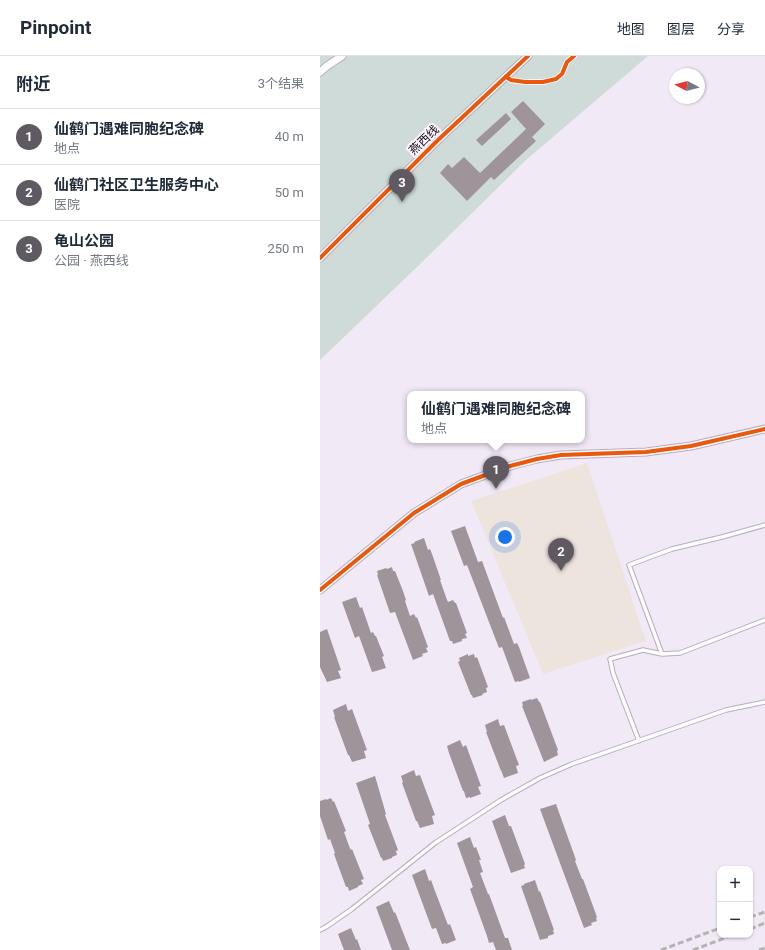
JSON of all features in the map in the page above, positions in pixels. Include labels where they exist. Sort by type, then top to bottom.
[{"type":"street","points":[[320,72],[342,56]]},
{"type":"street","name":"燕西线","points":[[320,258],[437,141],[528,56]]},
{"type":"street","points":[[320,590],[414,513],[438,497],[461,484],[510,466],[561,455],[646,452],[691,446],[765,429]]},
{"type":"lane","points":[[662,654],[629,565],[672,549],[765,525]]},
{"type":"lane","points":[[639,741],[613,673],[610,659],[643,650],[662,654],[680,653],[765,620]]},
{"type":"lane","points":[[320,930],[352,909],[435,843],[501,800],[540,778],[572,764],[726,710],[765,702]]},
{"type":"path","points":[[320,143],[333,138],[348,123],[354,120],[382,116],[432,94],[487,56]]},
{"type":"shaded area","points":[[320,56],[648,56],[526,160],[320,360]]},
{"type":"shaded area","points":[[587,463],[646,641],[543,674],[471,501]]},
{"type":"building","points":[[523,101],[545,124],[532,137],[536,141],[494,180],[491,177],[467,201],[440,173],[448,164],[452,168],[464,157],[480,173],[526,129],[511,112]]},
{"type":"building","points":[[506,113],[511,119],[482,146],[476,140]]},
{"type":"building","points":[[465,526],[478,562],[482,561],[503,618],[504,617],[514,644],[517,643],[519,647],[530,678],[515,682],[502,647],[499,648],[467,565],[464,566],[451,531]]},
{"type":"building","points":[[424,538],[428,550],[430,549],[432,554],[447,600],[448,602],[453,600],[456,603],[467,633],[465,634],[467,638],[453,644],[452,641],[450,641],[433,594],[429,596],[411,544]]},
{"type":"building","points":[[392,567],[403,591],[410,616],[414,614],[416,618],[417,617],[428,647],[426,648],[428,652],[413,660],[395,612],[390,613],[377,575],[377,571]]},
{"type":"building","points":[[356,597],[360,608],[362,607],[371,633],[373,632],[376,636],[384,656],[382,657],[386,668],[372,672],[359,636],[355,638],[342,602]]},
{"type":"building","points":[[327,629],[341,670],[338,671],[341,678],[327,682],[320,667],[320,632]]},
{"type":"building","points":[[468,654],[468,656],[474,654],[475,658],[477,657],[488,687],[486,688],[487,692],[482,694],[483,695],[473,698],[458,662],[460,661],[459,658]]},
{"type":"building","points":[[537,698],[540,702],[558,750],[558,755],[544,762],[522,706],[522,702]]},
{"type":"building","points":[[346,704],[348,711],[352,709],[367,750],[364,751],[366,758],[352,762],[334,717],[333,710]]},
{"type":"building","points":[[498,719],[500,726],[504,725],[519,765],[516,766],[518,773],[504,778],[486,732],[485,725]]},
{"type":"building","points":[[460,740],[463,747],[466,745],[481,786],[478,787],[481,794],[470,798],[466,798],[447,746]]},
{"type":"building","points":[[414,770],[416,776],[420,775],[435,815],[432,816],[434,824],[420,828],[402,783],[401,776]]},
{"type":"building","points":[[375,776],[386,814],[385,815],[398,850],[396,851],[397,855],[383,861],[368,825],[370,824],[356,783]]},
{"type":"building","points":[[331,798],[333,802],[334,801],[346,831],[344,832],[349,846],[351,850],[352,849],[364,879],[361,880],[363,884],[349,891],[348,887],[346,887],[330,839],[328,840],[320,816],[320,801]]},
{"type":"building","points":[[556,804],[576,860],[575,861],[597,917],[597,921],[584,928],[540,809]]},
{"type":"building","points":[[505,815],[509,826],[511,826],[525,864],[525,868],[511,873],[492,821]]},
{"type":"building","points":[[470,837],[481,860],[479,860],[483,872],[480,873],[505,938],[508,938],[512,950],[496,950],[493,942],[489,943],[470,889],[473,887],[457,843]]},
{"type":"building","points":[[425,869],[429,881],[431,880],[448,925],[450,924],[456,940],[446,944],[442,944],[436,928],[432,929],[412,875]]},
{"type":"building","points":[[535,880],[554,930],[554,934],[548,936],[548,938],[540,940],[521,886]]},
{"type":"building","points":[[389,901],[410,950],[392,950],[376,907]]},
{"type":"building","points":[[351,928],[361,950],[344,950],[338,934]]},
{"type":"railway","points":[[753,916],[765,912]]},
{"type":"railway","points":[[753,928],[765,923]]},
{"type":"railway","points":[[661,950],[717,929]]},
{"type":"railway","points":[[693,950],[725,938]]},
{"type":"railway","points":[[759,950],[765,948]]},
{"type":"cycle path","points":[[320,258],[437,141],[528,56]]},
{"type":"cycle path","points":[[506,77],[511,80],[525,82],[543,82],[556,79],[562,74],[567,62],[574,56]]},
{"type":"cycle path","points":[[320,590],[414,513],[461,484],[510,466],[561,455],[646,452],[691,446],[765,429]]},
{"type":"place","name":"龟山公园","points":[[402,202]]},
{"type":"place","name":"仙鹤门遇难同胞纪念碑","points":[[496,489]]},
{"type":"place","name":"仙鹤门社区卫生服务中心","points":[[561,571]]}]
